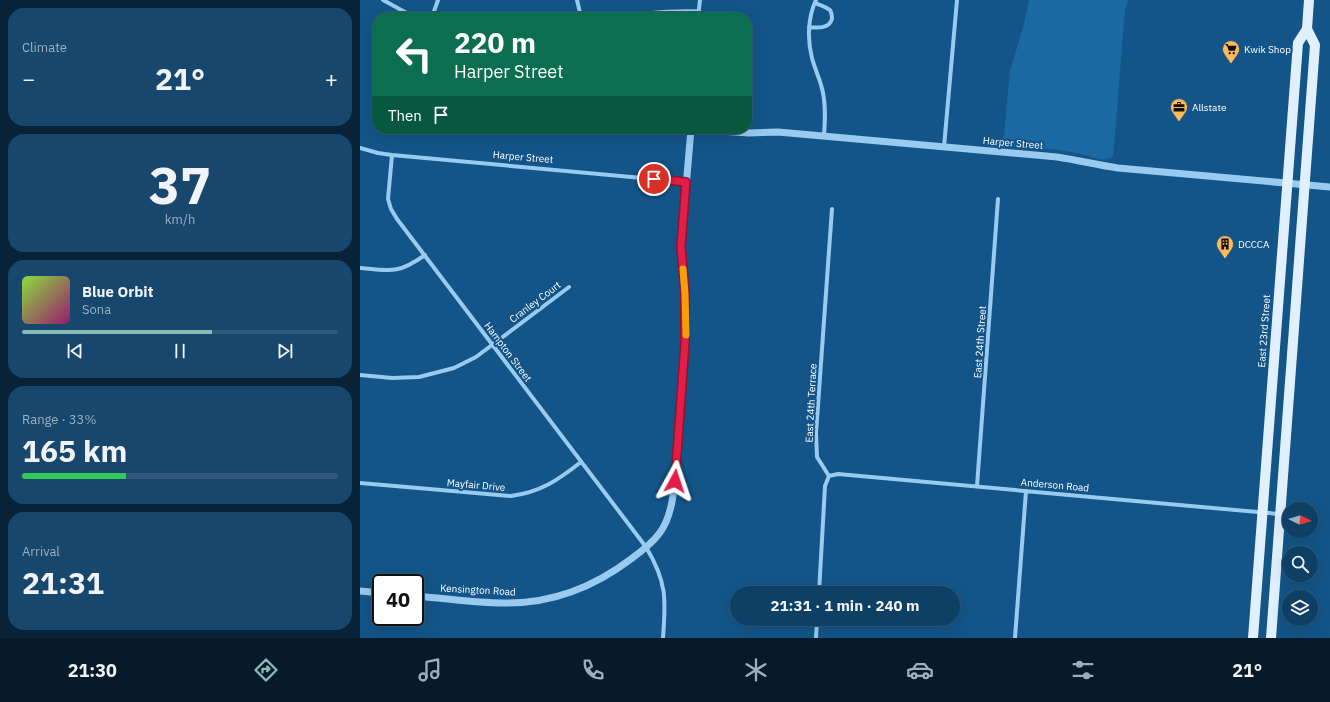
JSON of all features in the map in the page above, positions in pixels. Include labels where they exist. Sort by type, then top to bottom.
[{"type":"main road","name":"East 23rd Street","points":[[1253,638],[1298,43],[1307,29],[1309,0]]},
{"type":"main road","name":"East 23rd Street","points":[[1271,638],[1315,44],[1307,29]]},
{"type":"street","points":[[383,0],[405,12]]},
{"type":"street","points":[[434,12],[438,0]]},
{"type":"street","points":[[577,0],[581,12]]},
{"type":"street","points":[[654,12],[699,11],[700,0]]},
{"type":"street","points":[[944,147],[957,0]]},
{"type":"street","points":[[809,27],[818,28],[828,26],[831,22],[832,13],[829,9],[816,1],[809,27],[809,44],[823,93],[825,110],[824,136]]},
{"type":"street","name":"Harper Street","points":[[752,133],[778,132],[1057,157],[1118,168],[1330,187]]},
{"type":"street","name":"Kensington Road","points":[[424,597],[503,603],[532,602],[574,592],[621,567],[654,541],[667,523],[674,496],[685,343],[685,294],[681,246],[691,134]]},
{"type":"street","name":"Harper Street","points":[[360,148],[392,155],[686,182]]},
{"type":"street","name":"Hampton Street","points":[[392,155],[388,199],[391,209],[646,547],[655,563],[663,585],[665,608],[663,638]]},
{"type":"street","name":"East 24th Street","points":[[978,486],[998,199]]},
{"type":"street","name":"East 24th Terrace","points":[[829,476],[817,456],[816,433],[832,209]]},
{"type":"street","points":[[360,268],[396,270],[412,264],[425,255]]},
{"type":"street","name":"Cranley Court","points":[[360,375],[405,378],[431,375],[465,363],[476,357],[569,287]]},
{"type":"street","name":"Mayfair Drive","points":[[360,483],[511,496],[538,490],[561,477],[581,462]]},
{"type":"street","name":"Anderson Road","points":[[829,476],[838,474],[1280,514]]},
{"type":"street","points":[[819,586],[825,486],[829,476]]},
{"type":"street","points":[[1015,638],[1026,491]]},
{"type":"street","points":[[360,591],[372,592]]},
{"type":"street","points":[[816,638],[817,626]]},
{"type":"shaded area","points":[[1029,0],[1128,0],[1125,10],[1113,156],[1106,159],[1097,159],[1062,150],[1003,145],[1010,71],[1024,24]]},
{"type":"slow traffic","points":[[683,269],[686,335]]},
{"type":"place","name":"Kwik Shop","points":[[1231,64]]},
{"type":"place","name":"Allstate","points":[[1179,122]]},
{"type":"place","name":"DCCCA","points":[[1225,259]]},
{"type":"route","points":[[654,179],[686,182],[681,229],[681,246],[686,318],[675,481]]}]
